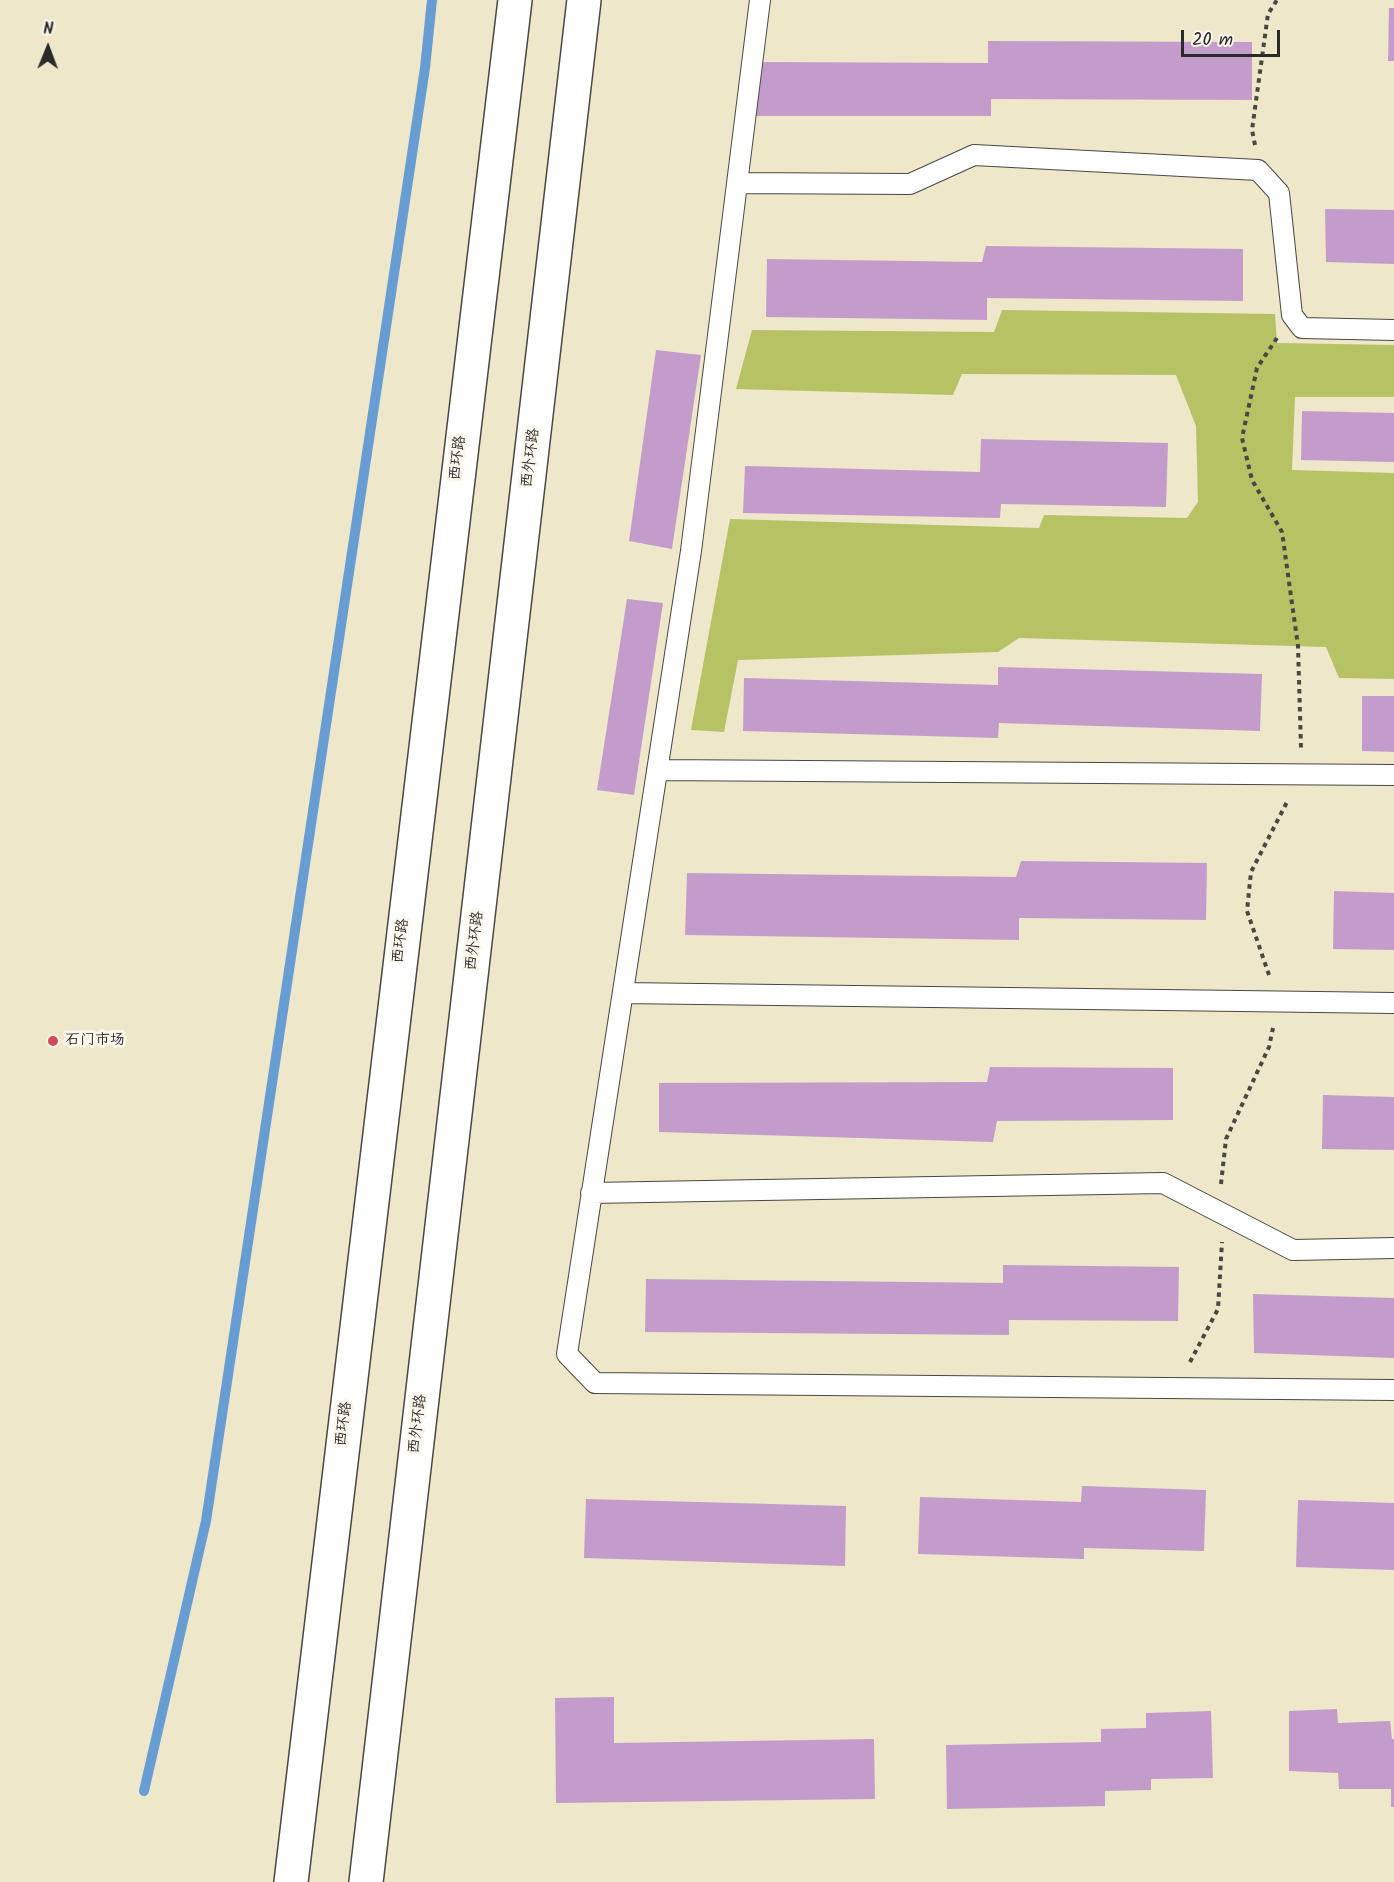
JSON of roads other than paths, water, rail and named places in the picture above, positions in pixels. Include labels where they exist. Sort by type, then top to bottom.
[{"type":"main road","name":"西环路","points":[[291,1882],[515,0]]},
{"type":"main road","name":"西外环路","points":[[366,1882],[584,0]]},
{"type":"lane","points":[[759,0],[691,550],[567,1354],[595,1383],[1394,1390]]},
{"type":"lane","points":[[737,183],[910,184],[974,154],[1258,170],[1279,193],[1292,315],[1302,328],[1394,330]]},
{"type":"lane","points":[[657,770],[1394,775]]},
{"type":"lane","points":[[622,993],[1394,1004]]},
{"type":"lane","points":[[591,1193],[1163,1184],[1293,1250],[1394,1248]]},
{"type":"waterway","points":[[144,1791],[206,1521],[425,68],[432,0]]},
{"type":"place","name":"石门市场","points":[[53,1041]]}]
